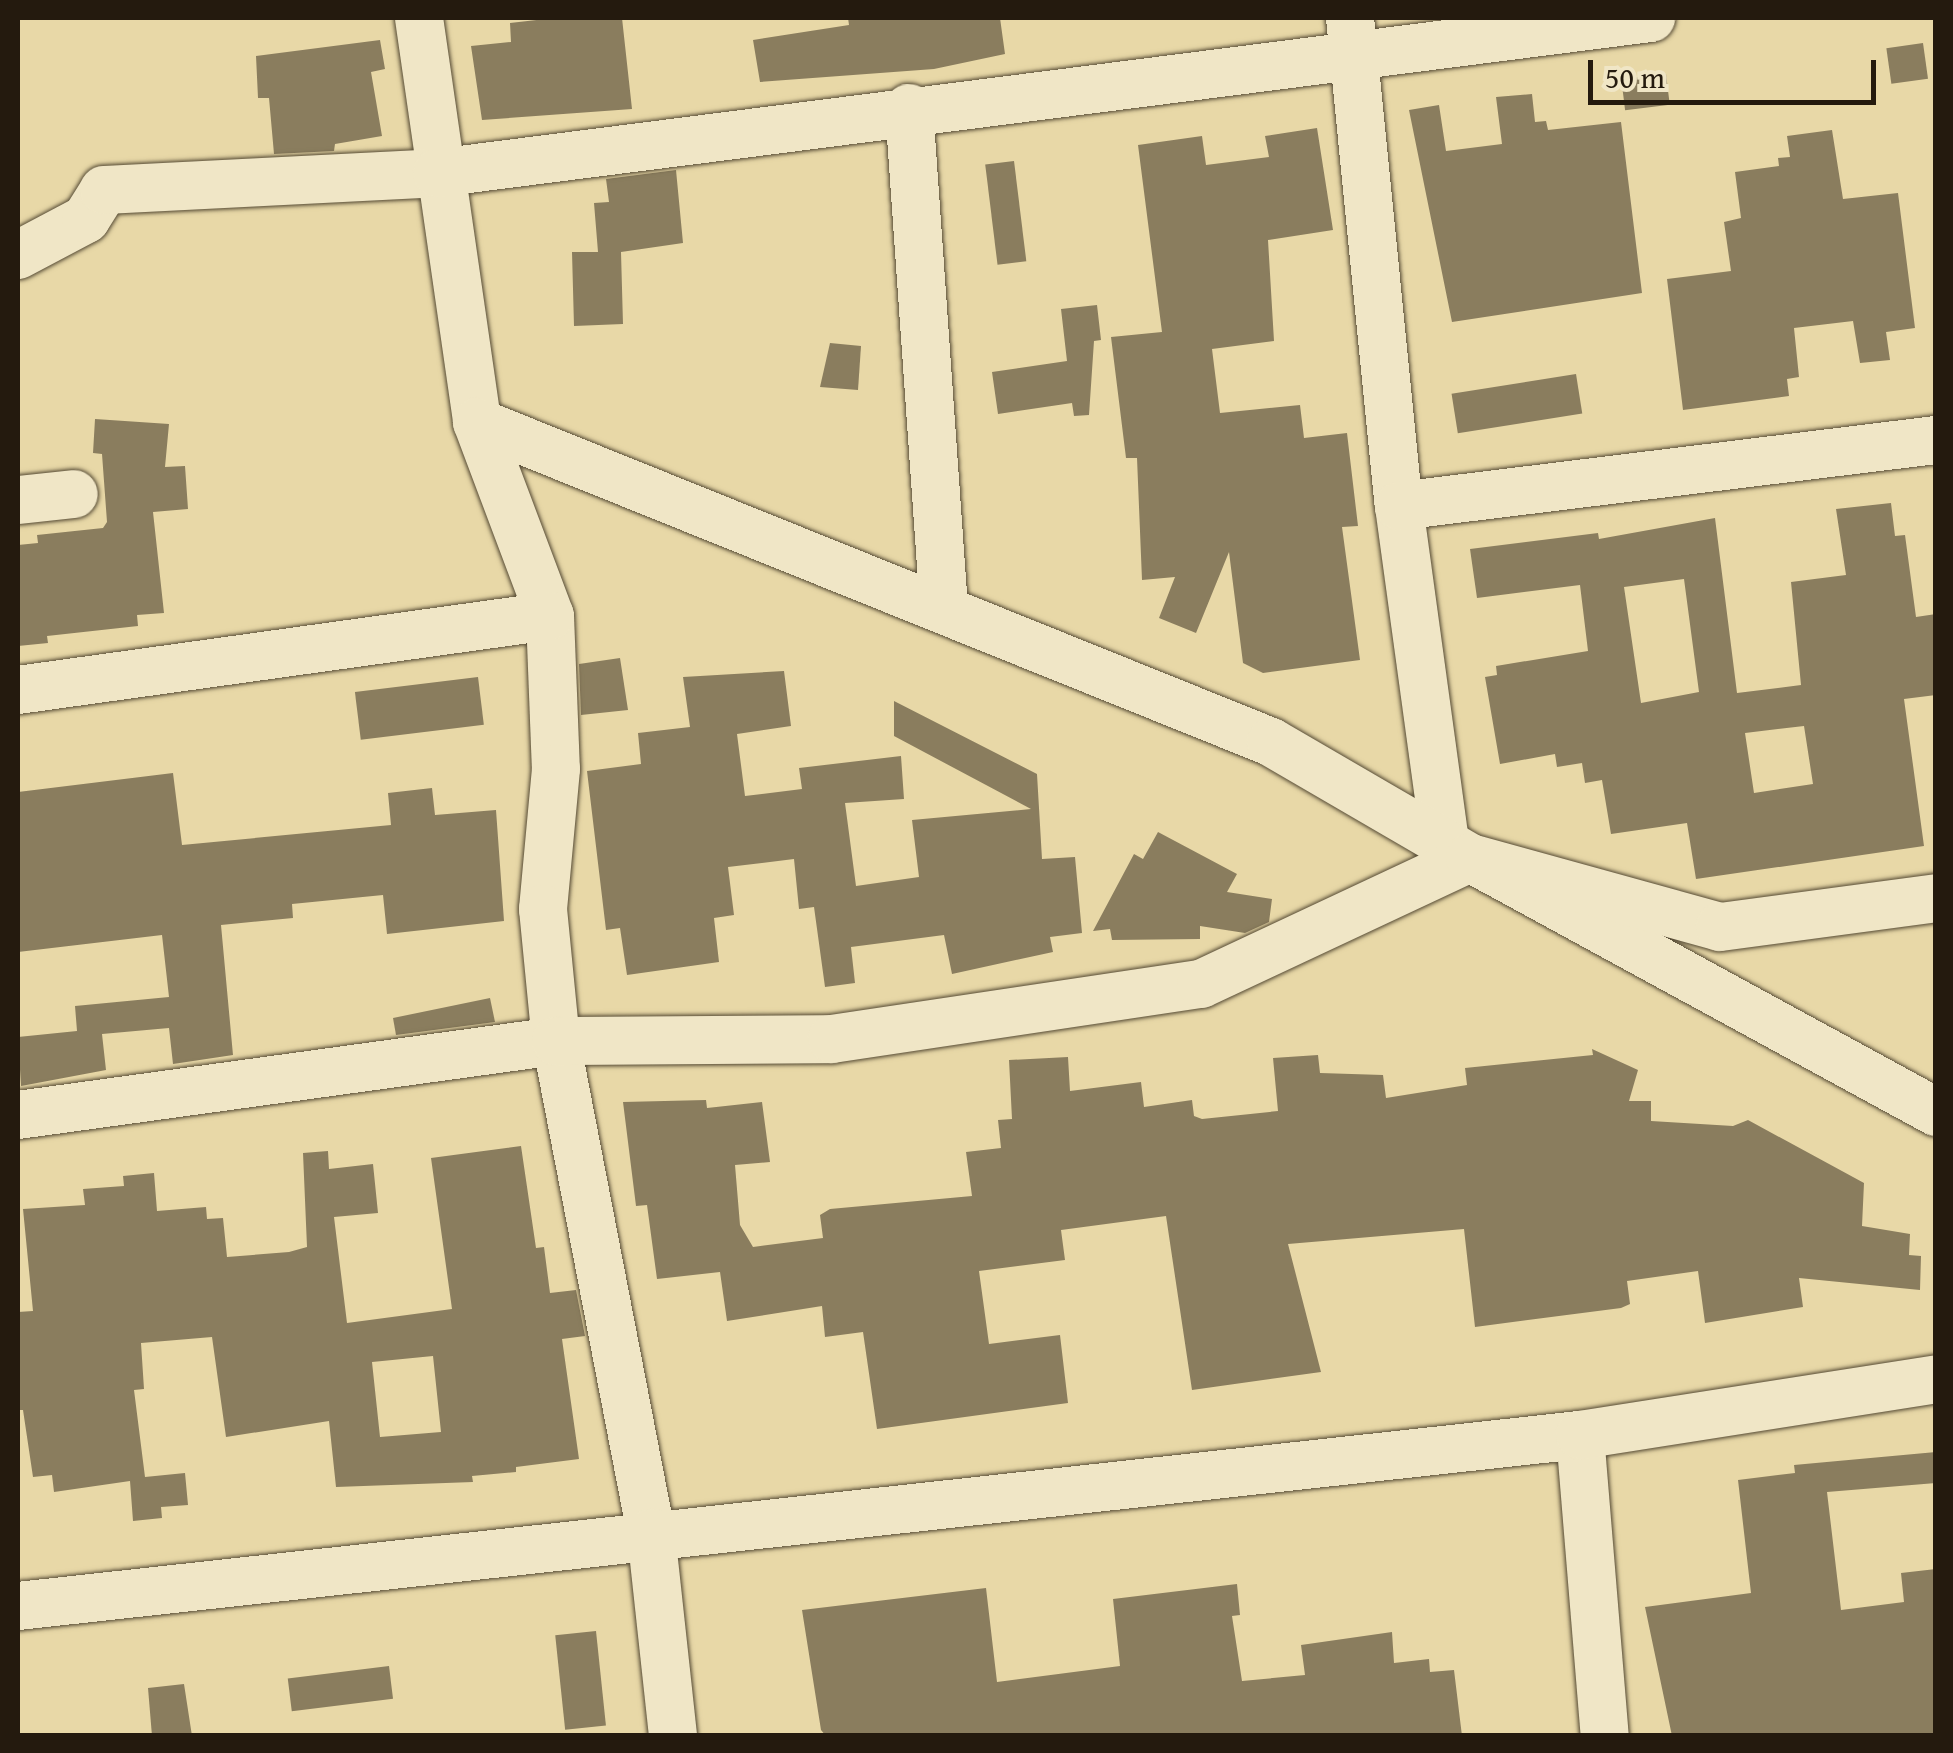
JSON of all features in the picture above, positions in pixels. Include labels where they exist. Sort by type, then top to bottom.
[{"type":"street","points":[[419,18],[437,173],[478,422],[550,616],[556,770],[543,909],[556,1041],[651,1533],[674,1736]]},
{"type":"street","points":[[18,255],[86,219],[104,190],[437,173],[908,108],[1353,36],[1652,18]]},
{"type":"street","points":[[1353,36],[1400,506],[1458,851]]},
{"type":"street","points":[[908,108],[944,606]]},
{"type":"street","points":[[478,422],[944,606],[1271,742],[1458,851],[1936,1112]]},
{"type":"street","points":[[1400,506],[1936,440]]},
{"type":"street","points":[[18,500],[74,494]]},
{"type":"street","points":[[18,690],[550,616]]},
{"type":"street","points":[[18,1115],[556,1041],[832,1039],[1201,984],[1458,851],[1720,927],[1936,898]]},
{"type":"street","points":[[18,1606],[651,1533],[1580,1435],[1936,1379]]},
{"type":"street","points":[[1580,1435],[1605,1736]]},
{"type":"building","points":[[554,18],[622,18],[632,109],[482,120],[471,46],[511,42],[510,23]]},
{"type":"building","points":[[848,18],[1000,18],[1005,54],[934,69],[760,82],[753,40],[849,25]]},
{"type":"building","points":[[380,40],[385,69],[371,72],[382,136],[335,144],[334,151],[274,154],[269,98],[258,98],[256,56]]},
{"type":"building","points":[[1923,43],[1928,79],[1891,84],[1886,48]]},
{"type":"building","points":[[1666,74],[1670,105],[1625,110],[1621,79]]},
{"type":"building","points":[[1532,94],[1535,122],[1546,121],[1548,130],[1621,122],[1642,293],[1452,322],[1409,110],[1439,105],[1446,151],[1502,144],[1496,97]]},
{"type":"building","points":[[1317,128],[1333,230],[1268,240],[1274,341],[1212,349],[1220,413],[1300,405],[1304,438],[1347,433],[1358,526],[1342,527],[1360,660],[1263,673],[1243,663],[1229,552],[1196,633],[1159,618],[1175,577],[1142,580],[1137,458],[1126,458],[1111,337],[1162,332],[1138,145],[1202,136],[1206,165],[1269,157],[1265,136]]},
{"type":"building","points":[[1832,130],[1843,199],[1898,193],[1915,328],[1886,332],[1890,360],[1860,363],[1853,321],[1794,328],[1799,377],[1787,379],[1789,396],[1683,410],[1667,279],[1731,271],[1724,222],[1741,218],[1735,172],[1779,166],[1778,158],[1790,157],[1787,136]]},
{"type":"building","points":[[1014,161],[1026,261],[998,265],[985,165]]},
{"type":"building","points":[[676,170],[683,243],[621,252],[623,324],[574,326],[572,252],[598,252],[594,203],[609,202],[606,179]]},
{"type":"building","points":[[1097,305],[1101,340],[1094,341],[1089,415],[1074,416],[1072,403],[998,414],[992,372],[1067,361],[1061,309]]},
{"type":"building","points":[[830,343],[861,346],[858,390],[820,387]]},
{"type":"building","points":[[1576,374],[1582,414],[1458,433],[1452,394]]},
{"type":"building","points":[[95,419],[169,424],[165,467],[185,466],[188,509],[153,512],[164,613],[137,615],[138,626],[47,636],[48,643],[18,646],[18,545],[38,543],[37,535],[103,528],[107,522],[102,454],[93,453]]},
{"type":"building","points":[[1891,503],[1895,536],[1905,535],[1916,617],[1936,614],[1936,695],[1904,699],[1924,846],[1696,879],[1687,823],[1611,834],[1602,780],[1585,783],[1582,763],[1557,767],[1555,754],[1500,764],[1485,677],[1497,675],[1496,666],[1588,651],[1580,585],[1477,598],[1470,549],[1598,533],[1599,539],[1715,518],[1737,693],[1801,685],[1791,582],[1846,575],[1836,509]],"holes":[[[1684,579],[1699,692],[1641,703],[1624,587]],[[1804,726],[1813,784],[1754,793],[1745,733]]]},
{"type":"building","points":[[620,658],[628,710],[581,715],[579,664]]},
{"type":"building","points":[[784,671],[791,726],[737,734],[745,796],[802,789],[799,768],[901,756],[904,799],[845,803],[856,886],[919,877],[912,820],[1031,809],[894,736],[894,701],[1037,774],[1042,859],[1075,857],[1082,933],[1050,937],[1053,952],[952,974],[944,935],[851,947],[855,983],[825,987],[814,907],[799,909],[794,859],[728,867],[734,915],[714,918],[719,962],[627,975],[620,928],[606,930],[587,771],[641,764],[638,733],[690,727],[683,677]]},
{"type":"building","points":[[478,677],[484,725],[361,740],[355,692]]},
{"type":"building","points":[[173,773],[182,845],[391,825],[388,793],[432,788],[435,815],[496,810],[504,921],[387,934],[383,895],[292,904],[293,918],[221,925],[233,1055],[173,1064],[169,1028],[102,1034],[106,1070],[21,1086],[18,1037],[77,1031],[75,1006],[169,997],[162,935],[18,952],[18,792]]},
{"type":"building","points":[[1158,832],[1237,874],[1227,892],[1272,899],[1269,922],[1245,933],[1200,926],[1200,939],[1112,940],[1110,929],[1093,931],[1134,854],[1143,859]]},
{"type":"building","points":[[490,998],[495,1022],[396,1035],[393,1018]]},
{"type":"building","points":[[1592,1049],[1638,1070],[1629,1101],[1651,1101],[1651,1121],[1733,1126],[1748,1120],[1864,1183],[1862,1226],[1910,1234],[1909,1255],[1921,1256],[1920,1290],[1799,1278],[1803,1307],[1705,1323],[1698,1271],[1627,1281],[1630,1304],[1621,1308],[1475,1327],[1464,1229],[1288,1244],[1321,1372],[1192,1390],[1166,1216],[1061,1230],[1065,1260],[979,1271],[989,1344],[1060,1335],[1068,1403],[877,1429],[863,1332],[825,1337],[822,1306],[727,1321],[720,1272],[657,1279],[647,1205],[636,1206],[623,1102],[706,1100],[707,1108],[762,1102],[770,1162],[735,1165],[740,1225],[753,1247],[823,1238],[820,1215],[830,1209],[972,1196],[966,1152],[1001,1148],[998,1120],[1012,1119],[1009,1060],[1068,1057],[1070,1091],[1141,1082],[1144,1107],[1192,1100],[1194,1116],[1202,1119],[1278,1111],[1273,1058],[1318,1055],[1320,1073],[1383,1075],[1386,1098],[1467,1085],[1465,1068],[1593,1055]]},
{"type":"building","points":[[521,1146],[536,1248],[544,1247],[550,1293],[576,1290],[585,1336],[562,1339],[579,1459],[472,1476],[473,1482],[336,1487],[329,1421],[226,1437],[212,1337],[141,1343],[144,1389],[134,1390],[145,1477],[185,1473],[188,1505],[161,1507],[162,1518],[133,1521],[130,1481],[54,1492],[52,1475],[33,1477],[23,1410],[18,1410],[18,1312],[33,1311],[23,1209],[85,1205],[83,1189],[124,1186],[123,1176],[154,1173],[157,1211],[206,1207],[207,1219],[223,1218],[227,1257],[289,1252],[307,1247],[303,1153],[328,1151],[329,1169],[373,1164],[378,1213],[334,1217],[347,1323],[452,1309],[431,1158]],"holes":[[[433,1356],[441,1432],[380,1437],[372,1362]]]},
{"type":"building","points":[[1936,1452],[1936,1483],[1827,1492],[1841,1610],[1904,1602],[1901,1573],[1936,1569],[1936,1736],[1672,1736],[1645,1607],[1751,1593],[1738,1480],[1795,1473],[1794,1465]]},
{"type":"building","points":[[1237,1584],[1240,1615],[1232,1616],[1242,1681],[1305,1675],[1301,1645],[1392,1632],[1394,1663],[1429,1659],[1430,1672],[1454,1670],[1462,1736],[826,1736],[821,1730],[802,1610],[986,1588],[997,1682],[1120,1666],[1113,1599]]},
{"type":"building","points":[[596,1631],[606,1725],[565,1730],[555,1635]]},
{"type":"building","points":[[389,1666],[393,1699],[292,1711],[288,1678]]},
{"type":"building","points":[[184,1684],[192,1736],[152,1736],[148,1688]]}]
